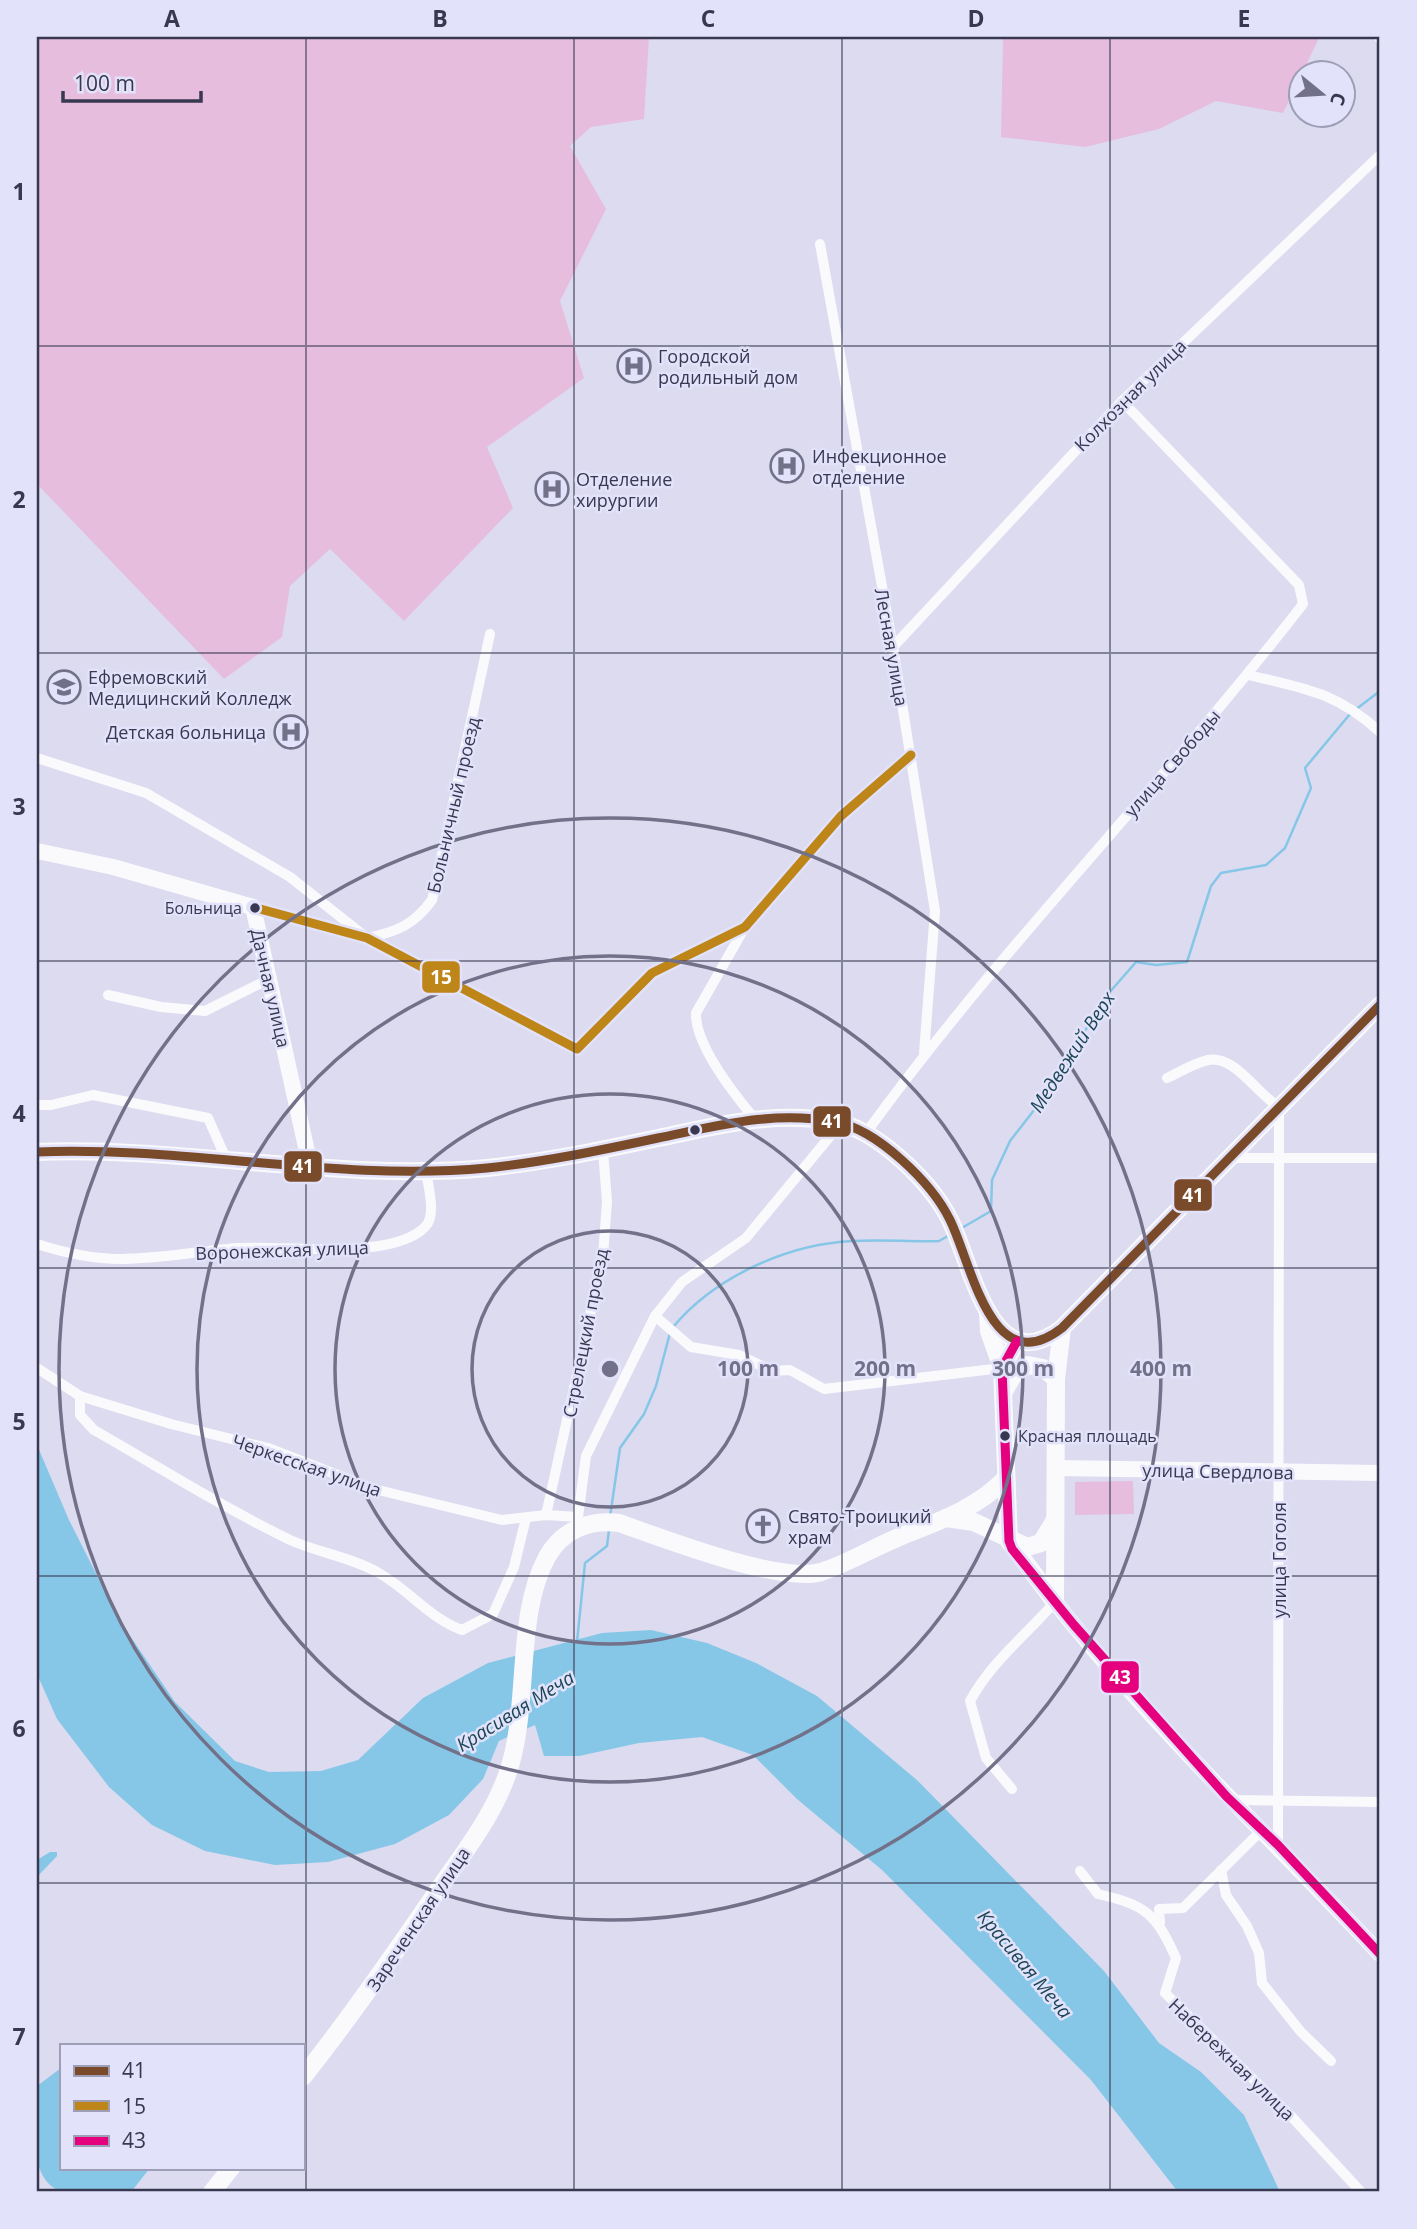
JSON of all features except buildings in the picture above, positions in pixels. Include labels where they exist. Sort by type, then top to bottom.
[{"type":"main road","name":"Дачная улица","points":[[37,851],[113,867],[253,907],[310,1165]]},
{"type":"main road","points":[[988,1313],[1017,1341],[1036,1343],[1062,1328],[1380,1005]]},
{"type":"main road","points":[[37,1152],[426,1171],[488,1168],[603,1150],[754,1118],[792,1116],[841,1123],[866,1133],[931,1189],[950,1220],[988,1313],[989,1331],[1002,1368],[1009,1541],[1055,1602],[1231,1800],[1278,1845],[1380,1954]]},
{"type":"main road","points":[[1055,1602],[1056,1379],[1062,1328]]},
{"type":"main road","points":[[1002,1368],[1017,1341]]},
{"type":"main road","points":[[1036,1343],[1056,1379]]},
{"type":"main road","points":[[1003,1393],[1014,1374],[1028,1365],[1043,1368],[1056,1379]]},
{"type":"main road","name":"улица Свердлова","points":[[1056,1468],[1380,1473]]},
{"type":"main road","points":[[578,1522],[599,1520],[619,1523],[741,1564],[779,1571],[818,1573],[946,1518],[993,1492],[1006,1478]]},
{"type":"main road","points":[[946,1518],[974,1522],[1009,1541],[1027,1547],[1041,1543],[1056,1518]]},
{"type":"main road","name":"Зареченская улица","points":[[304,2076],[357,2009],[481,1826],[500,1791],[514,1750],[533,1596],[547,1558],[556,1544],[578,1522]]},
{"type":"main road","points":[[212,2192],[229,2170]]},
{"type":"street","name":"Колхозная улица","points":[[893,647],[1122,401],[1380,155]]},
{"type":"street","name":"Лесная улица","points":[[820,244],[893,647],[935,911],[924,1053]]},
{"type":"street","name":"улица Свободы","points":[[866,1133],[924,1053],[1248,675],[1303,604],[1299,585],[1122,401]]},
{"type":"street","name":"Больничный проезд","points":[[367,938],[398,931],[420,916],[432,900],[490,634]]},
{"type":"street","points":[[1248,675],[1324,693],[1357,711],[1380,732]]},
{"type":"street","points":[[754,1118],[730,1089],[696,1026],[696,1013],[746,927],[841,816],[911,755]]},
{"type":"street","points":[[37,758],[146,793],[290,877],[367,938],[577,1049],[652,973],[746,927]]},
{"type":"street","points":[[253,907],[367,938]]},
{"type":"street","points":[[108,995],[162,1007],[205,1011],[231,1001],[269,979]]},
{"type":"street","points":[[1167,1078],[1209,1059],[1228,1062],[1266,1100],[1279,1107]]},
{"type":"street","points":[[37,1105],[51,1105],[93,1095],[208,1118],[227,1161]]},
{"type":"street","name":"улица Гоголя","points":[[1278,1845],[1279,1107]]},
{"type":"street","points":[[578,1522],[586,1456],[655,1316],[681,1282],[746,1238],[841,1123]]},
{"type":"street","name":"Стрелецкий проезд","points":[[546,1515],[603,1256],[607,1202],[603,1150]]},
{"type":"street","points":[[1231,1158],[1380,1158]]},
{"type":"street","name":"Воронежская улица","points":[[37,1244],[52,1249],[119,1259],[240,1248],[371,1248],[409,1237],[425,1228],[432,1217],[426,1171]]},
{"type":"street","points":[[655,1316],[691,1347],[739,1355],[772,1371],[790,1370],[824,1389],[1002,1368]]},
{"type":"street","name":"Черкесская улица","points":[[37,1368],[80,1396],[171,1424],[268,1448],[374,1489],[502,1520],[546,1515],[578,1522]]},
{"type":"street","points":[[80,1396],[80,1415],[94,1430],[242,1516],[293,1541],[349,1559],[381,1574],[442,1622],[462,1630],[493,1614],[514,1567],[526,1518]]},
{"type":"street","points":[[1012,1789],[986,1758],[970,1701],[989,1669],[1029,1633],[1055,1602]]},
{"type":"street","points":[[1231,1800],[1380,1802]]},
{"type":"street","points":[[1160,1923],[1159,1909],[1183,1908],[1261,1831]]},
{"type":"street","points":[[1222,1870],[1226,1895],[1247,1926],[1259,1953],[1262,1983],[1301,2032],[1331,2061]]},
{"type":"street","points":[[1080,1871],[1098,1894],[1126,1900],[1160,1923]]},
{"type":"street","name":"Набережная улица","points":[[1160,1923],[1176,1958],[1164,1993],[1290,2115],[1361,2192]]},
{"type":"shaded area","points":[[37,37],[649,37],[644,119],[591,127],[570,146],[606,209],[560,301],[584,378],[487,447],[513,508],[404,621],[330,549],[290,586],[282,637],[224,679],[37,484]]},
{"type":"shaded area","points":[[1003,37],[1319,37],[1308,60],[1288,60],[1288,103],[1283,113],[1216,101],[1159,129],[1085,147],[1001,137]]},
{"type":"shaded area","points":[[1133,1481],[1134,1514],[1075,1515],[1075,1482]]},
{"type":"water","name":"Красивая Меча","points":[[37,1445],[69,1520],[120,1621],[175,1702],[235,1761],[269,1772],[321,1771],[358,1760],[423,1698],[488,1663],[602,1633],[651,1630],[707,1643],[756,1663],[817,1696],[918,1781],[1104,1971],[1159,2043],[1201,2072],[1244,2115],[1280,2192],[1178,2192],[1091,2080],[882,1870],[797,1799],[753,1755],[702,1737],[639,1743],[579,1756],[544,1756],[535,1725],[499,1741],[483,1779],[449,1815],[395,1844],[328,1862],[275,1865],[205,1851],[152,1825],[109,1787],[57,1719],[37,1674]]},
{"type":"water","points":[[50,1852],[57,1852],[57,1856],[37,1877],[37,1860]]},
{"type":"water","points":[[60,2069],[60,2170],[148,2170],[131,2192],[66,2193],[49,2184],[37,2160],[35,2145],[37,2086]]},
{"type":"waterway","name":"Медвежий Верх","points":[[1355,710],[1380,691]]},
{"type":"waterway","name":"Медвежий Верх","points":[[960,1229],[991,1211],[992,1180],[1010,1141],[1056,1082],[1065,1055],[1085,1031],[1102,1001],[1136,962],[1156,965],[1187,962],[1211,886],[1221,873],[1266,865],[1285,848],[1311,788],[1305,768],[1350,714]]},
{"type":"waterway","name":"Медвежий Верх","points":[[673,1327],[710,1293],[754,1266],[778,1256],[828,1244],[864,1240],[939,1241],[948,1236]]},
{"type":"waterway","name":"Медвежий Верх","points":[[610,1517],[620,1448],[644,1414],[656,1386],[670,1333]]},
{"type":"waterway","name":"Медвежий Верх","points":[[577,1642],[585,1563],[607,1546],[609,1530]]},
{"type":"transit line","name":"15","points":[[253,907],[367,938],[577,1049],[652,973],[745,927],[841,816],[911,755]]},
{"type":"transit line","name":"41","points":[[37,1152],[150,1154],[318,1168],[431,1171],[530,1162],[746,1121],[790,1118],[835,1122],[868,1135],[885,1146],[917,1175],[942,1205],[976,1288],[1001,1330],[1018,1341],[1038,1341],[1062,1328],[1380,1005]]},
{"type":"transit line","name":"43","points":[[1017,1341],[1002,1368],[1009,1541],[1012,1549],[1074,1625],[1227,1797],[1278,1845],[1380,1954]]},
{"type":"place","name":"Городской родильный дом","points":[[634,366]]},
{"type":"place","name":"Инфекционное отделение","points":[[787,466]]},
{"type":"place","name":"Отделение хирургии","points":[[552,489]]},
{"type":"place","name":"Ефремовский Медицинский Колледж","points":[[64,687]]},
{"type":"place","name":"Детская больница","points":[[291,732]]},
{"type":"place","name":"Больница","points":[[255,908]]},
{"type":"place","name":"Красная площадь","points":[[1005,1436]]},
{"type":"place","name":"Свято-Троицкий храм","points":[[763,1526]]}]
